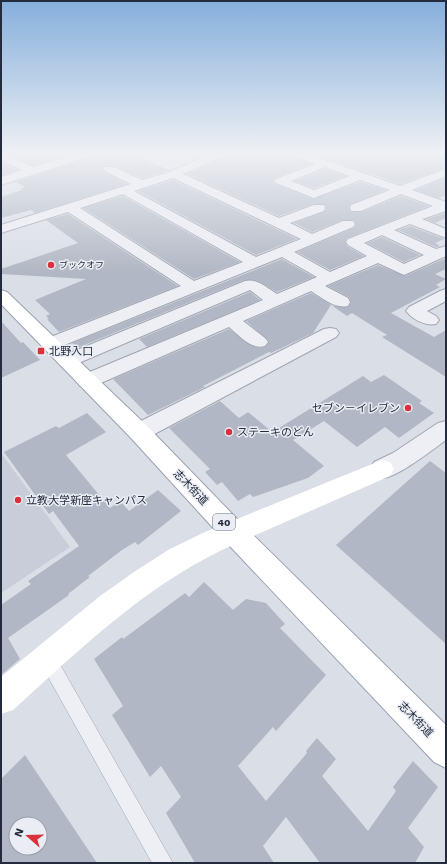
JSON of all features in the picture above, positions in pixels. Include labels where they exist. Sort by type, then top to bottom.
[{"type":"main road","name":"志木街道","points":[[1,295],[139,432],[234,533],[446,750]]},
{"type":"main road","points":[[1,698],[47,658],[154,573],[214,540],[234,533],[382,469]]},
{"type":"street","points":[[1,229],[117,192]]},
{"type":"street","points":[[128,192],[254,262]]},
{"type":"street","points":[[214,192],[312,239]]},
{"type":"street","points":[[226,198],[243,192]]},
{"type":"street","points":[[356,208],[394,192]]},
{"type":"street","points":[[406,192],[446,207]]},
{"type":"street","points":[[441,253],[404,270],[353,242],[438,208],[446,207]]},
{"type":"street","points":[[71,208],[193,287]]},
{"type":"street","points":[[279,223],[319,208]]},
{"type":"street","points":[[410,219],[446,234]]},
{"type":"street","points":[[59,352],[193,287],[283,252],[348,224]]},
{"type":"street","points":[[382,230],[441,253]]},
{"type":"street","points":[[283,252],[329,278]]},
{"type":"street","points":[[87,381],[378,257]]},
{"type":"street","points":[[59,352],[251,284],[275,300]]},
{"type":"street","points":[[312,285],[342,302]]},
{"type":"street","points":[[430,320],[416,311],[446,294]]},
{"type":"street","points":[[231,320],[259,342]]},
{"type":"street","points":[[139,432],[330,333]]},
{"type":"street","points":[[382,469],[401,459],[446,429]]},
{"type":"lane","points":[[47,658],[163,863]]},
{"type":"shaded area","name":"立教大学新座キャンパス","points":[[1,453],[70,547],[1,593]]},
{"type":"building","points":[[15,192],[101,192],[35,213],[31,210],[1,218],[1,197]]},
{"type":"building","points":[[140,192],[199,192],[297,239],[256,255]]},
{"type":"building","points":[[227,192],[296,192],[313,199],[331,192],[380,192],[350,204],[349,208],[351,212],[362,212],[401,196],[429,206],[347,238],[345,241],[347,246],[364,256],[330,270],[297,252],[354,228],[356,225],[354,220],[342,220],[312,232],[294,223],[324,212],[326,208],[325,204],[313,204],[279,216]]},
{"type":"building","points":[[422,192],[446,192],[446,195],[438,198]]},
{"type":"building","points":[[123,196],[240,262],[194,279],[83,208]]},
{"type":"building","points":[[446,213],[446,218],[435,223],[426,219]]},
{"type":"building","points":[[68,214],[178,286],[59,332],[47,319],[49,319],[46,316],[50,314],[35,300],[86,279],[1,274],[1,269],[78,243],[46,220]]},
{"type":"building","points":[[410,226],[444,239],[435,243],[440,246],[436,247],[398,230]]},
{"type":"building","points":[[382,237],[420,255],[404,262],[367,243]]},
{"type":"building","points":[[446,258],[446,269],[435,274],[446,279],[436,285],[440,287],[391,313],[434,337],[446,330],[446,377],[382,337],[387,335],[352,313],[347,316],[331,305],[313,333],[271,353],[269,352],[203,386],[205,387],[148,415],[113,379],[229,329],[250,345],[260,348],[265,347],[269,341],[246,321],[311,293],[333,306],[348,307],[351,303],[349,297],[328,286],[378,265],[405,276]]},
{"type":"building","points":[[282,259],[314,277],[277,292],[258,281],[244,280],[77,348],[72,343]]},
{"type":"building","points":[[250,292],[260,300],[147,347],[139,339]]},
{"type":"building","points":[[1,321],[21,343],[23,342],[40,360],[1,378]]},
{"type":"building","points":[[384,375],[422,401],[419,403],[434,413],[399,438],[385,427],[357,447],[324,421],[293,440],[324,466],[308,478],[253,497],[250,494],[238,501],[222,482],[217,485],[205,472],[210,469],[169,428],[220,401],[239,418],[248,412],[271,431],[278,427],[279,428],[363,376],[371,382]]},
{"type":"building","points":[[87,413],[106,432],[66,455],[110,508],[120,501],[129,511],[158,490],[181,511],[138,545],[135,542],[122,550],[88,576],[90,577],[68,594],[69,595],[8,638],[20,659],[1,675],[1,605],[31,584],[28,581],[79,546],[53,511],[49,514],[4,452],[56,426],[59,428]]},
{"type":"building","points":[[430,461],[446,473],[446,644],[336,545]]},
{"type":"building","points":[[204,582],[233,610],[246,599],[266,603],[285,624],[280,628],[326,675],[276,731],[273,727],[238,766],[266,801],[307,753],[306,751],[317,738],[336,759],[322,776],[368,831],[396,791],[393,787],[413,761],[438,787],[408,828],[424,847],[415,863],[320,863],[286,817],[263,846],[274,863],[195,863],[166,813],[181,797],[161,766],[150,777],[112,715],[123,706],[94,659],[122,637],[123,639],[185,593],[189,597]]},
{"type":"building","points":[[25,755],[97,863],[1,863],[1,779]]},
{"type":"place","name":"ブックオフ","points":[[51,265]]},
{"type":"place","name":"北野入口","points":[[41,351]]},
{"type":"place","name":"セブン－イレブン","points":[[408,408]]},
{"type":"place","name":"ステーキのどん","points":[[229,432]]},
{"type":"place","name":"立教大学新座キャンパス","points":[[18,500]]}]
